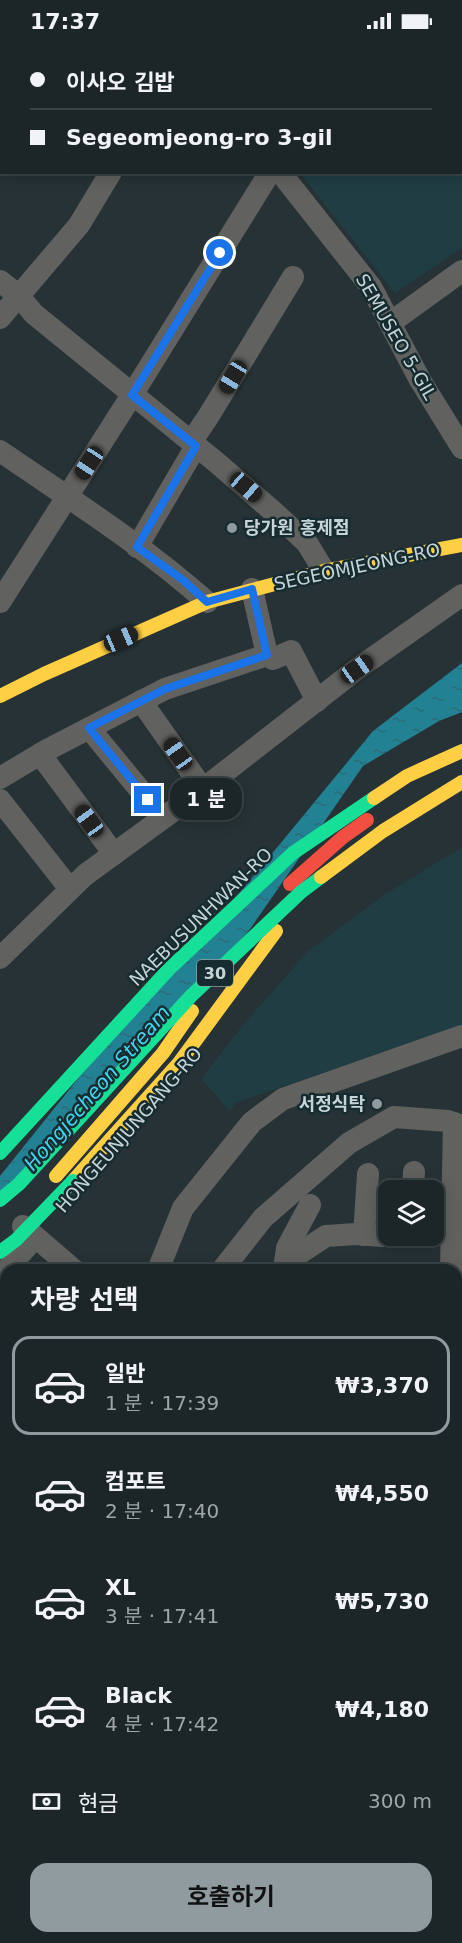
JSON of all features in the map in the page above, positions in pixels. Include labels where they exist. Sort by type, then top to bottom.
[{"type":"main road","name":"SEGEOMJEONG-RO","points":[[0,696],[44,674],[207,602],[324,571],[462,544]]},
{"type":"main road","name":"NAEBUSUNHWAN-RO","points":[[0,1153],[169,969],[293,853],[407,776],[462,751]]},
{"type":"main road","points":[[419,786],[462,761]]},
{"type":"main road","name":"30","points":[[0,1200],[27,1176],[190,996],[301,892],[382,831],[462,782]]},
{"type":"main road","name":"HONGEUNJUNGANG-RO","points":[[276,931],[315,891],[350,863],[462,790]]},
{"type":"main road","name":"HONGEUNJUNGANG-RO","points":[[46,1187],[163,1053],[224,963],[278,896],[343,837],[381,811]]},
{"type":"main road","points":[[0,1252],[16,1240],[73,1181],[180,1063],[276,931]]},
{"type":"main road","points":[[0,1242],[19,1216]]},
{"type":"street","points":[[0,318],[9,288],[79,225],[110,174]]},
{"type":"street","points":[[0,602],[269,174]]},
{"type":"street","name":"SEMUSEO 5-GIL","points":[[282,174],[371,287],[420,380],[462,448]]},
{"type":"street","points":[[390,322],[462,271]]},
{"type":"street","points":[[137,547],[208,417],[293,277]]},
{"type":"street","points":[[9,288],[34,314],[194,444],[307,543],[324,571]]},
{"type":"street","points":[[0,451],[183,580],[207,602]]},
{"type":"street","name":"SEGEOMJEONG-RO","points":[[252,589],[267,655]]},
{"type":"street","points":[[0,958],[85,876],[204,789],[357,669],[462,595]]},
{"type":"street","points":[[0,778],[40,754],[165,689],[267,655],[273,659],[291,651],[317,700]]},
{"type":"street","points":[[141,701],[204,789]]},
{"type":"street","points":[[89,728],[163,818]]},
{"type":"street","points":[[40,754],[114,854]]},
{"type":"street","points":[[0,800],[70,889]]},
{"type":"street","name":"HONGEUNJUNGANG-RO","points":[[12,1264],[192,1060],[276,931]]},
{"type":"street","points":[[160,1264],[183,1208],[252,1122],[283,1099],[462,1036]]},
{"type":"street","points":[[227,1264],[263,1218],[349,1143],[394,1117],[448,1121],[458,1125],[451,1264]]},
{"type":"street","points":[[364,1235],[368,1174]]},
{"type":"street","points":[[285,1264],[287,1248],[310,1205]]},
{"type":"street","points":[[19,1216],[36,1238],[67,1264]]},
{"type":"street","points":[[290,1264],[300,1253],[326,1236],[378,1236]]},
{"type":"shaded area","points":[[301,174],[462,174],[462,248],[395,293]]},
{"type":"shaded area","points":[[462,847],[462,1025],[235,1103],[230,1111],[201,1079],[243,1025],[308,951],[384,895]]},
{"type":"water","name":"Hongjecheon Stream","points":[[462,663],[462,712],[439,721],[363,766],[248,932],[0,1200],[0,1176],[77,1080],[247,884],[373,731]]},
{"type":"traffic: fast","points":[[0,1153],[169,969],[293,853],[374,798]]},
{"type":"traffic: fast","points":[[0,1200],[19,1184],[191,996],[301,892],[321,877]]},
{"type":"traffic: fast","points":[[0,1252],[16,1240],[73,1181]]},
{"type":"traffic: slow","points":[[0,696],[44,674],[207,602],[324,571],[462,545]]},
{"type":"traffic: slow","points":[[374,798],[407,776],[462,751]]},
{"type":"traffic: slow","points":[[321,877],[383,831],[462,782]]},
{"type":"traffic: slow","points":[[73,1181],[179,1063],[276,931]]},
{"type":"traffic: slow","points":[[56,1176],[163,1053],[192,1011]]},
{"type":"traffic: jam","points":[[290,884],[343,837],[367,820]]},
{"type":"place","name":"당가원 홍제점","points":[[232,528]]},
{"type":"place","name":"서정식탁","points":[[377,1104]]},
{"type":"route","points":[[148,800],[89,728],[165,689],[267,655],[252,589],[207,602],[183,580],[137,547],[196,446],[132,395],[220,253]]}]
